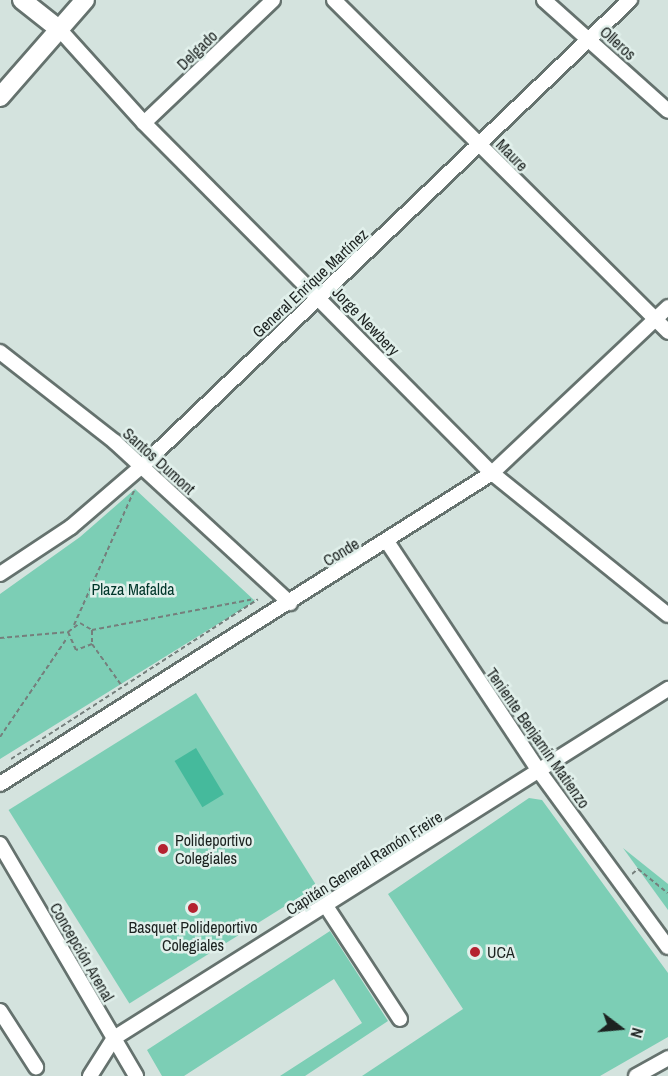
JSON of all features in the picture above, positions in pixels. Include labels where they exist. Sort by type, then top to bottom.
[{"type":"main road","points":[[22,0],[60,30]]},
{"type":"main road","points":[[0,97],[85,0]]},
{"type":"street","name":"Delgado","points":[[144,123],[273,0]]},
{"type":"street","name":"Maure","points":[[334,0],[668,332]]},
{"type":"street","name":"Olleros","points":[[544,0],[668,111]]},
{"type":"street","name":"General Enrique Martínez","points":[[0,574],[71,527],[142,466],[630,0]]},
{"type":"street","name":"Jorge Newbery","points":[[60,30],[144,123],[492,473],[668,615]]},
{"type":"street","name":"Conde","points":[[0,784],[388,543],[492,473],[668,307]]},
{"type":"street","name":"Santos Dumont","points":[[0,352],[142,466],[290,603]]},
{"type":"street","name":"Teniente Benjamín Matienzo","points":[[388,543],[539,771],[668,947]]},
{"type":"street","name":"Capitán General Ramón Freire","points":[[90,1076],[114,1038],[668,689]]},
{"type":"street","name":"Concepción Arenal","points":[[0,844],[136,1076]]},
{"type":"street","points":[[326,906],[400,1019]]},
{"type":"street","points":[[0,1011],[36,1067]]},
{"type":"street","points":[[636,1076],[668,1058]]},
{"type":"path","points":[[0,737],[67,638],[68,632],[82,615],[139,480],[122,495]]},
{"type":"path","points":[[9,760],[258,599],[92,630],[74,625]]},
{"type":"path","points":[[77,612],[82,615]]},
{"type":"path","points":[[92,630],[92,645],[122,686]]},
{"type":"path","points":[[0,638],[68,632]]},
{"type":"path","points":[[67,638],[76,650],[92,645]]},
{"type":"path","points":[[621,883],[638,869],[668,893]]},
{"type":"green space","name":"Plaza Mafalda","points":[[135,489],[255,601],[0,759],[0,594],[80,537]]},
{"type":"green space","name":"Polideportivo Colegiales","points":[[196,693],[317,886],[129,1003],[9,810]]},
{"type":"green space","name":"UCA","points":[[529,798],[542,800],[668,973],[668,1037],[600,1076],[362,1076],[463,1009],[388,894]]},
{"type":"green space","points":[[623,848],[668,884],[668,910]]},
{"type":"green space","points":[[330,931],[388,1021],[305,1076],[280,1076],[362,1023],[334,979],[184,1076],[162,1076],[147,1050]]},
{"type":"shaded area","points":[[196,748],[224,794],[202,807],[175,761]]},
{"type":"place","name":"Polideportivo Colegiales","points":[[163,849]]},
{"type":"place","name":"Basquet Polideportivo Colegiales","points":[[193,908]]},
{"type":"place","name":"UCA","points":[[475,952]]}]
